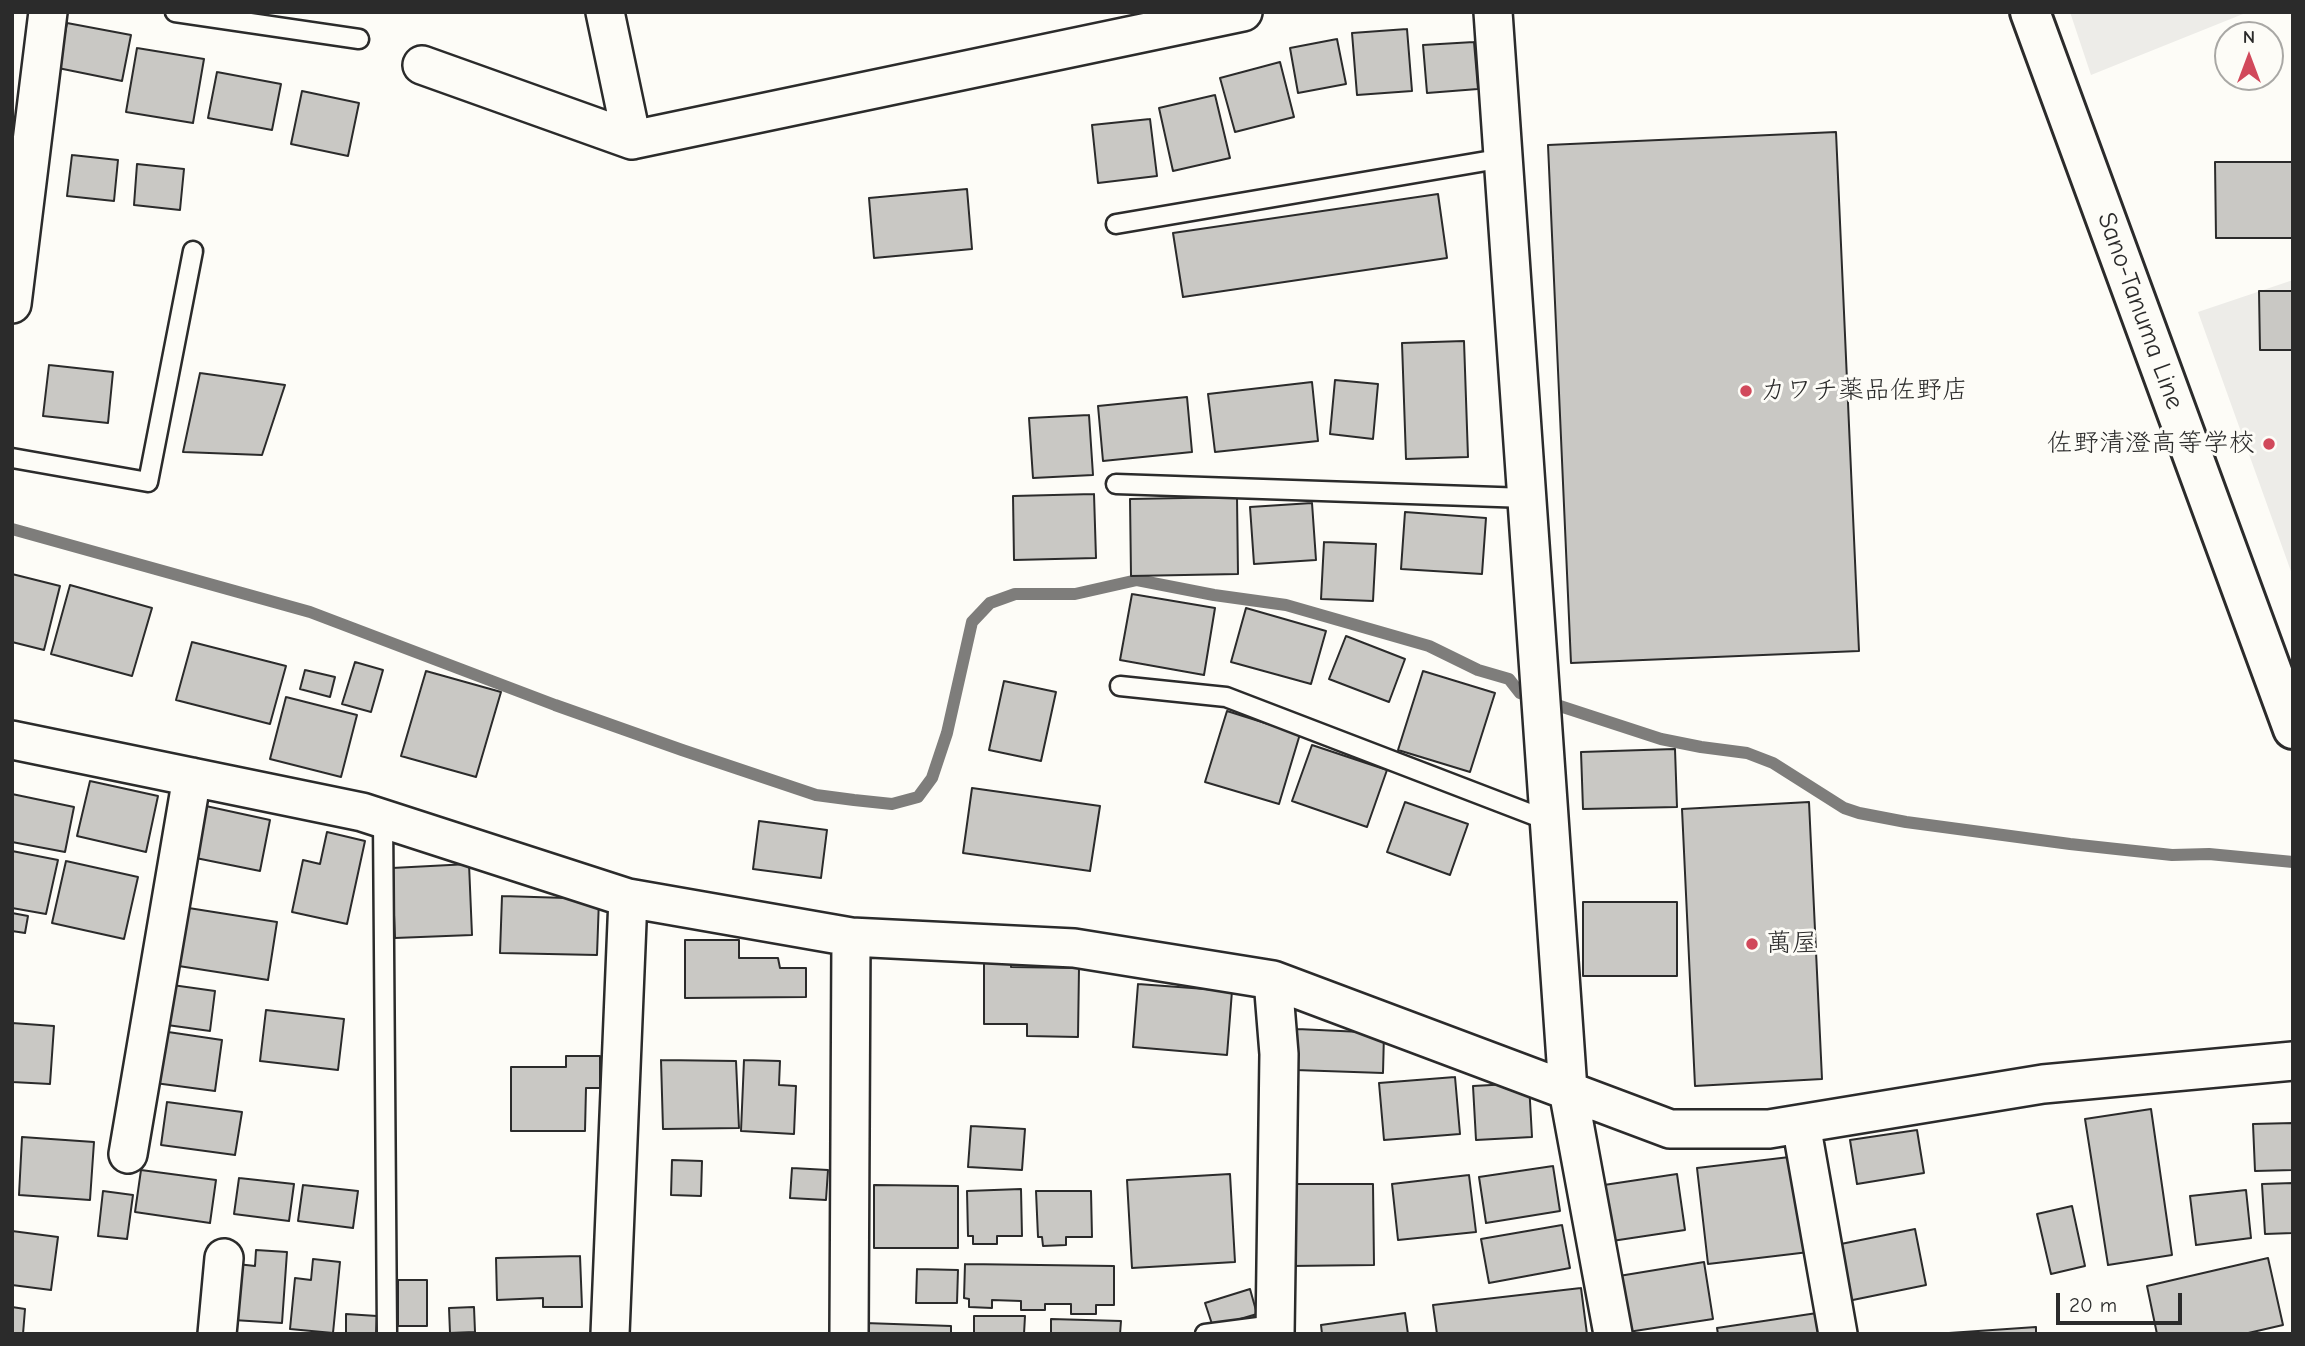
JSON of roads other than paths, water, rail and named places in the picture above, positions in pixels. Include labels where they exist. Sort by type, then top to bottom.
[{"type":"main road","name":"Sano-Tanuma Line","points":[[2030,12],[2293,729]]},
{"type":"street","points":[[12,304],[48,12]]},
{"type":"street","points":[[605,12],[632,140]]},
{"type":"street","points":[[422,65],[632,140],[1243,12]]},
{"type":"street","points":[[1493,12],[1568,1090],[1613,1334]]},
{"type":"street","points":[[12,740],[362,812],[628,898],[851,937],[1074,948],[1273,981],[1670,1129],[1769,1129],[2043,1084],[2293,1061]]},
{"type":"street","points":[[128,1154],[191,777]]},
{"type":"street","points":[[610,1334],[628,898]]},
{"type":"street","points":[[849,1334],[851,937]]},
{"type":"street","points":[[1273,981],[1279,1054],[1275,1329]]},
{"type":"street","points":[[1801,1124],[1838,1334]]},
{"type":"street","points":[[216,1334],[224,1258]]},
{"type":"lane","points":[[175,12],[359,39]]},
{"type":"lane","points":[[1116,224],[1504,158]]},
{"type":"lane","points":[[12,458],[148,482],[193,251]]},
{"type":"lane","points":[[1116,484],[1527,498]]},
{"type":"lane","points":[[1120,686],[1226,697],[1549,821]]},
{"type":"lane","points":[[383,819],[387,1334]]},
{"type":"lane","points":[[1205,1334],[1275,1329]]},
{"type":"waterway","points":[[12,529],[310,612],[555,705],[816,795],[892,804],[918,797],[932,778],[947,733],[972,622],[990,603],[1015,594],[1075,594],[1137,580],[1286,605],[1429,646],[1478,670],[1509,679],[1520,693],[1661,739],[1747,753],[1773,763],[1844,808],[1859,813],[2070,844],[2172,855],[2209,854],[2293,862]]},
{"type":"place","name":"カワチ薬品佐野店","points":[[1746,391]]},
{"type":"place","name":"佐野清澄高等学校","points":[[2269,444]]},
{"type":"place","name":"萬屋","points":[[1752,944]]}]
